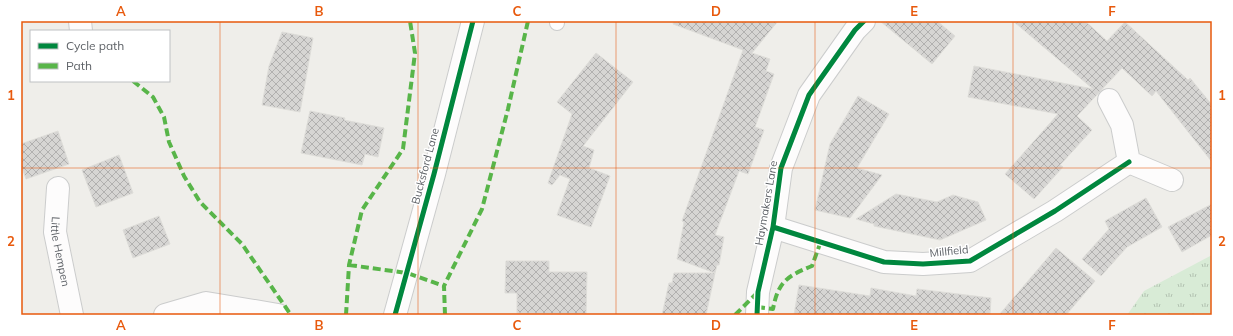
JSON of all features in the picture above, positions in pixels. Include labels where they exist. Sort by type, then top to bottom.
[{"type":"street","name":"Bucksford Lane","points":[[395,315],[434,174],[473,21]]},
{"type":"street","name":"Haymakers Lane","points":[[757,315],[758,292],[773,227],[781,168],[809,95],[855,30],[864,21]]},
{"type":"street","points":[[1109,100],[1122,125],[1129,162],[1172,180]]},
{"type":"street","name":"Millfield","points":[[773,227],[884,262],[923,264],[970,261],[1056,212],[1129,162]]},
{"type":"street","name":"Little Hempen","points":[[58,188],[55,232],[72,315]]},
{"type":"street","points":[[165,315],[206,303],[278,315]]},
{"type":"green space","points":[[1212,255],[1212,315],[1127,315],[1144,291]]},
{"type":"building","points":[[674,21],[778,21],[752,53],[770,59],[766,71],[774,74],[755,127],[764,130],[748,174],[739,171],[715,235],[724,237],[719,265],[717,265],[715,273],[677,259],[684,222],[682,221],[743,50],[673,24]]},
{"type":"building","points":[[880,21],[937,21],[955,36],[932,64]]},
{"type":"building","points":[[1013,21],[1085,21],[1107,41],[1125,22],[1188,80],[1190,78],[1212,105],[1212,162],[1156,91],[1152,96],[1122,68],[1077,116],[1092,130],[1060,165],[1063,167],[1034,199],[1005,174],[1058,114],[968,97],[974,66],[1093,89]]},
{"type":"building","points":[[282,32],[313,38],[300,112],[262,105],[269,66]]},
{"type":"building","points":[[596,53],[633,82],[583,146],[594,150],[589,168],[610,176],[591,227],[557,215],[570,179],[560,175],[552,185],[548,183],[572,114],[557,102]]},
{"type":"building","points":[[858,96],[889,114],[857,168],[882,175],[850,218],[815,210],[830,144]]},
{"type":"building","points":[[310,111],[384,128],[378,157],[365,154],[362,165],[301,153]]},
{"type":"building","points":[[58,131],[69,164],[26,179],[21,165],[21,144]]},
{"type":"building","points":[[119,155],[133,193],[96,207],[82,170]]},
{"type":"building","points":[[896,194],[937,202],[953,195],[978,202],[986,220],[940,240],[874,226],[874,224],[856,219]]},
{"type":"building","points":[[1146,198],[1162,227],[1127,247],[1101,276],[1082,259],[1109,229],[1105,221]]},
{"type":"building","points":[[1212,204],[1212,235],[1182,252],[1168,227]]},
{"type":"building","points":[[159,216],[170,244],[133,258],[123,230]]},
{"type":"building","points":[[1056,248],[1095,281],[1066,315],[999,315]]},
{"type":"building","points":[[506,261],[549,261],[549,272],[587,272],[586,314],[517,313],[517,293],[505,293]]},
{"type":"building","points":[[674,273],[715,273],[706,315],[662,315],[669,283],[672,283]]},
{"type":"building","points":[[799,285],[870,296],[871,288],[916,296],[917,289],[991,298],[990,315],[794,315]]},
{"type":"marked path","points":[[346,315],[349,265],[362,210],[403,149],[415,53],[410,21]]},
{"type":"marked path","points":[[445,315],[444,286],[482,209],[508,109],[528,21]]},
{"type":"marked path","points":[[134,82],[153,97],[164,117],[169,142],[184,176],[200,202],[242,244],[291,315]]},
{"type":"marked path","points":[[757,307],[773,309],[778,292],[785,281],[796,273],[812,266],[821,241]]},
{"type":"marked path","points":[[349,265],[407,273],[444,286]]},
{"type":"marked path","points":[[735,315],[758,292]]},
{"type":"cycle path","points":[[395,315],[434,174],[473,21]]},
{"type":"cycle path","points":[[757,315],[758,292],[773,227],[781,168],[809,95],[855,30],[864,21]]},
{"type":"cycle path","points":[[773,227],[884,262],[923,264],[970,261],[1055,211],[1129,162]]}]
